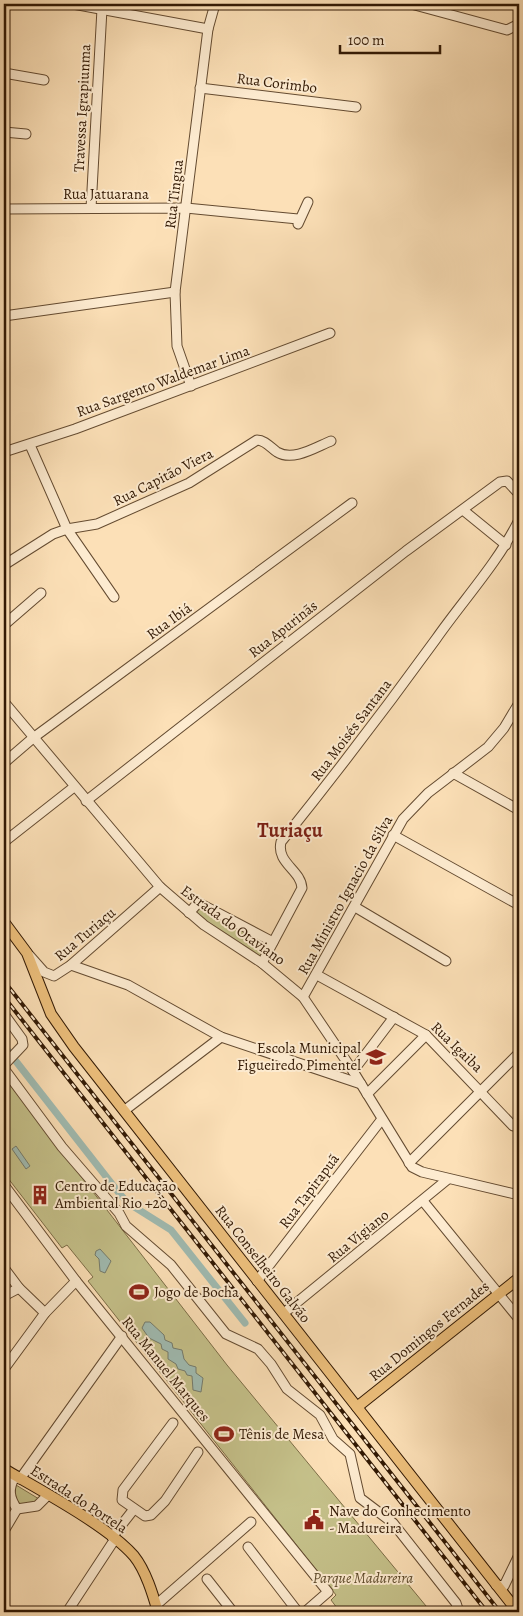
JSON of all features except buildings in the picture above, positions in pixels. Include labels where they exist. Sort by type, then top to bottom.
[{"type":"main road","name":"Rua Conselheiro Galvão","points":[[4,922],[27,953],[41,994],[51,1014],[74,1047],[518,1612]]},
{"type":"main road","name":"Rua Domingos Fernades","points":[[357,1407],[519,1278]]},
{"type":"main road","name":"Estrada do Portela","points":[[4,1470],[48,1495],[114,1538],[139,1563],[157,1608]]},
{"type":"street","points":[[74,4],[208,29]]},
{"type":"street","name":"Rua Tingua","points":[[190,386],[177,346],[176,292],[200,88],[208,29],[215,4]]},
{"type":"street","points":[[411,4],[507,30],[519,24]]},
{"type":"street","name":"Travessa Igrapiunma","points":[[91,208],[102,9]]},
{"type":"street","points":[[4,74],[44,80]]},
{"type":"street","name":"Rua Corimbo","points":[[200,88],[353,107]]},
{"type":"street","points":[[4,132],[26,134]]},
{"type":"street","name":"Rua Jatuarana","points":[[4,208],[186,208],[298,222],[308,202]]},
{"type":"street","points":[[4,316],[176,292]]},
{"type":"street","name":"Rua Sargento Waldemar Lima","points":[[4,452],[30,445],[330,334]]},
{"type":"street","name":"Rua Capitão Viera","points":[[4,565],[30,547],[67,529],[97,524],[173,490],[217,467],[257,440],[263,440],[284,456],[302,453],[332,442]]},
{"type":"street","points":[[30,445],[67,529],[114,597]]},
{"type":"street","name":"Rua Apurinãs","points":[[86,801],[398,557],[500,482],[507,482],[519,494]]},
{"type":"street","name":"Rua Ibiá","points":[[4,763],[33,738],[352,503]]},
{"type":"street","points":[[463,510],[506,545]]},
{"type":"street","name":"Rua Moisés Santana","points":[[262,962],[302,888],[301,881],[281,856],[281,842],[357,747],[506,545],[519,520]]},
{"type":"street","points":[[4,625],[41,592]]},
{"type":"street","name":"Estrada do Otaviano","points":[[4,702],[160,887],[189,913],[262,962],[304,998],[353,1071],[409,1164]]},
{"type":"street","name":"Rua Ministro Ignacio da Silva","points":[[304,998],[393,835],[414,806],[452,773],[488,747],[518,707]]},
{"type":"street","points":[[452,773],[519,810]]},
{"type":"street","points":[[4,842],[74,787]]},
{"type":"street","points":[[393,835],[519,905]]},
{"type":"street","name":"Rua Turiaçu","points":[[27,953],[44,972],[51,976],[71,965],[160,887]]},
{"type":"street","points":[[189,913],[197,904],[201,904],[273,942]]},
{"type":"street","points":[[355,907],[446,961]]},
{"type":"street","points":[[71,965],[128,985],[220,1037],[361,1084]]},
{"type":"street","name":"Rua Igaiba","points":[[316,975],[426,1035],[483,1092],[513,1126]]},
{"type":"street","points":[[4,1014],[22,1039],[23,1045],[5,1064],[4,1070],[62,1147],[119,1213],[126,1226],[171,1265],[226,1334],[258,1348],[287,1389],[320,1415],[333,1439],[350,1454],[360,1498],[393,1523],[456,1604],[459,1612]]},
{"type":"street","points":[[353,1071],[394,1017]]},
{"type":"street","points":[[367,1094],[426,1035]]},
{"type":"street","points":[[125,1110],[220,1037]]},
{"type":"street","points":[[519,1053],[483,1092],[409,1164],[422,1172],[519,1195]]},
{"type":"street","name":"Rua Tapirapuã","points":[[258,1281],[382,1119]]},
{"type":"street","name":"Rua Vigiano","points":[[284,1313],[448,1179]]},
{"type":"street","name":"Rua Manuel Marques","points":[[4,1185],[76,1281],[328,1592],[304,1612]]},
{"type":"street","points":[[423,1201],[519,1318]]},
{"type":"street","points":[[4,1268],[19,1288],[46,1313]]},
{"type":"street","points":[[4,1369],[46,1313],[76,1281]]},
{"type":"street","points":[[4,1296],[19,1288]]},
{"type":"street","points":[[17,1509],[9,1488],[122,1336]]},
{"type":"street","points":[[173,1423],[123,1490],[122,1500],[145,1516],[152,1516],[165,1501],[198,1452]]},
{"type":"street","points":[[17,1509],[37,1506],[48,1495]]},
{"type":"street","points":[[4,1531],[17,1509]]},
{"type":"street","points":[[67,1612],[134,1509]]},
{"type":"street","points":[[157,1608],[251,1522]]},
{"type":"street","points":[[248,1547],[298,1612]]},
{"type":"street","points":[[496,1584],[504,1586],[519,1556]]},
{"type":"street","points":[[207,1579],[233,1612]]},
{"type":"green space","points":[[199,905],[269,942],[258,959],[216,931],[194,912]]},
{"type":"green space","name":"Parque Madureira","points":[[4,1077],[227,1365],[431,1612],[340,1612],[331,1600],[336,1595],[88,1281],[93,1277],[67,1245],[62,1248],[4,1173]]},
{"type":"green space","points":[[16,1485],[39,1499],[38,1502],[21,1505],[14,1497]]},
{"type":"water","points":[[16,1146],[30,1166],[26,1169],[12,1149]]},
{"type":"water","points":[[100,1249],[111,1261],[105,1273],[100,1271],[99,1259],[95,1255],[96,1251]]},
{"type":"water","points":[[145,1322],[150,1322],[164,1335],[165,1340],[172,1343],[173,1348],[182,1350],[184,1359],[189,1365],[196,1367],[196,1373],[203,1378],[201,1392],[193,1390],[192,1376],[178,1369],[176,1364],[168,1359],[168,1352],[162,1349],[161,1344],[149,1338],[142,1328]]},
{"type":"waterway","points":[[4,1046],[119,1193],[128,1203],[171,1230],[245,1323]]},
{"type":"railway","points":[[4,981],[500,1612]]},
{"type":"railway","points":[[4,997],[487,1612]]},
{"type":"place","name":"Escola Municipal Figueiredo Pimentel","points":[[376,1057]]},
{"type":"place","name":"Centro de Educação Ambiental Rio +20","points":[[40,1195]]},
{"type":"place","name":"Jogo de Bocha","points":[[139,1292]]},
{"type":"place","name":"Tênis de Mesa","points":[[224,1434]]},
{"type":"place","name":"Nave do Conhecimento - Madureira","points":[[314,1520]]},
{"type":"district","name":"Turiaçu","points":[[290,830]]}]
